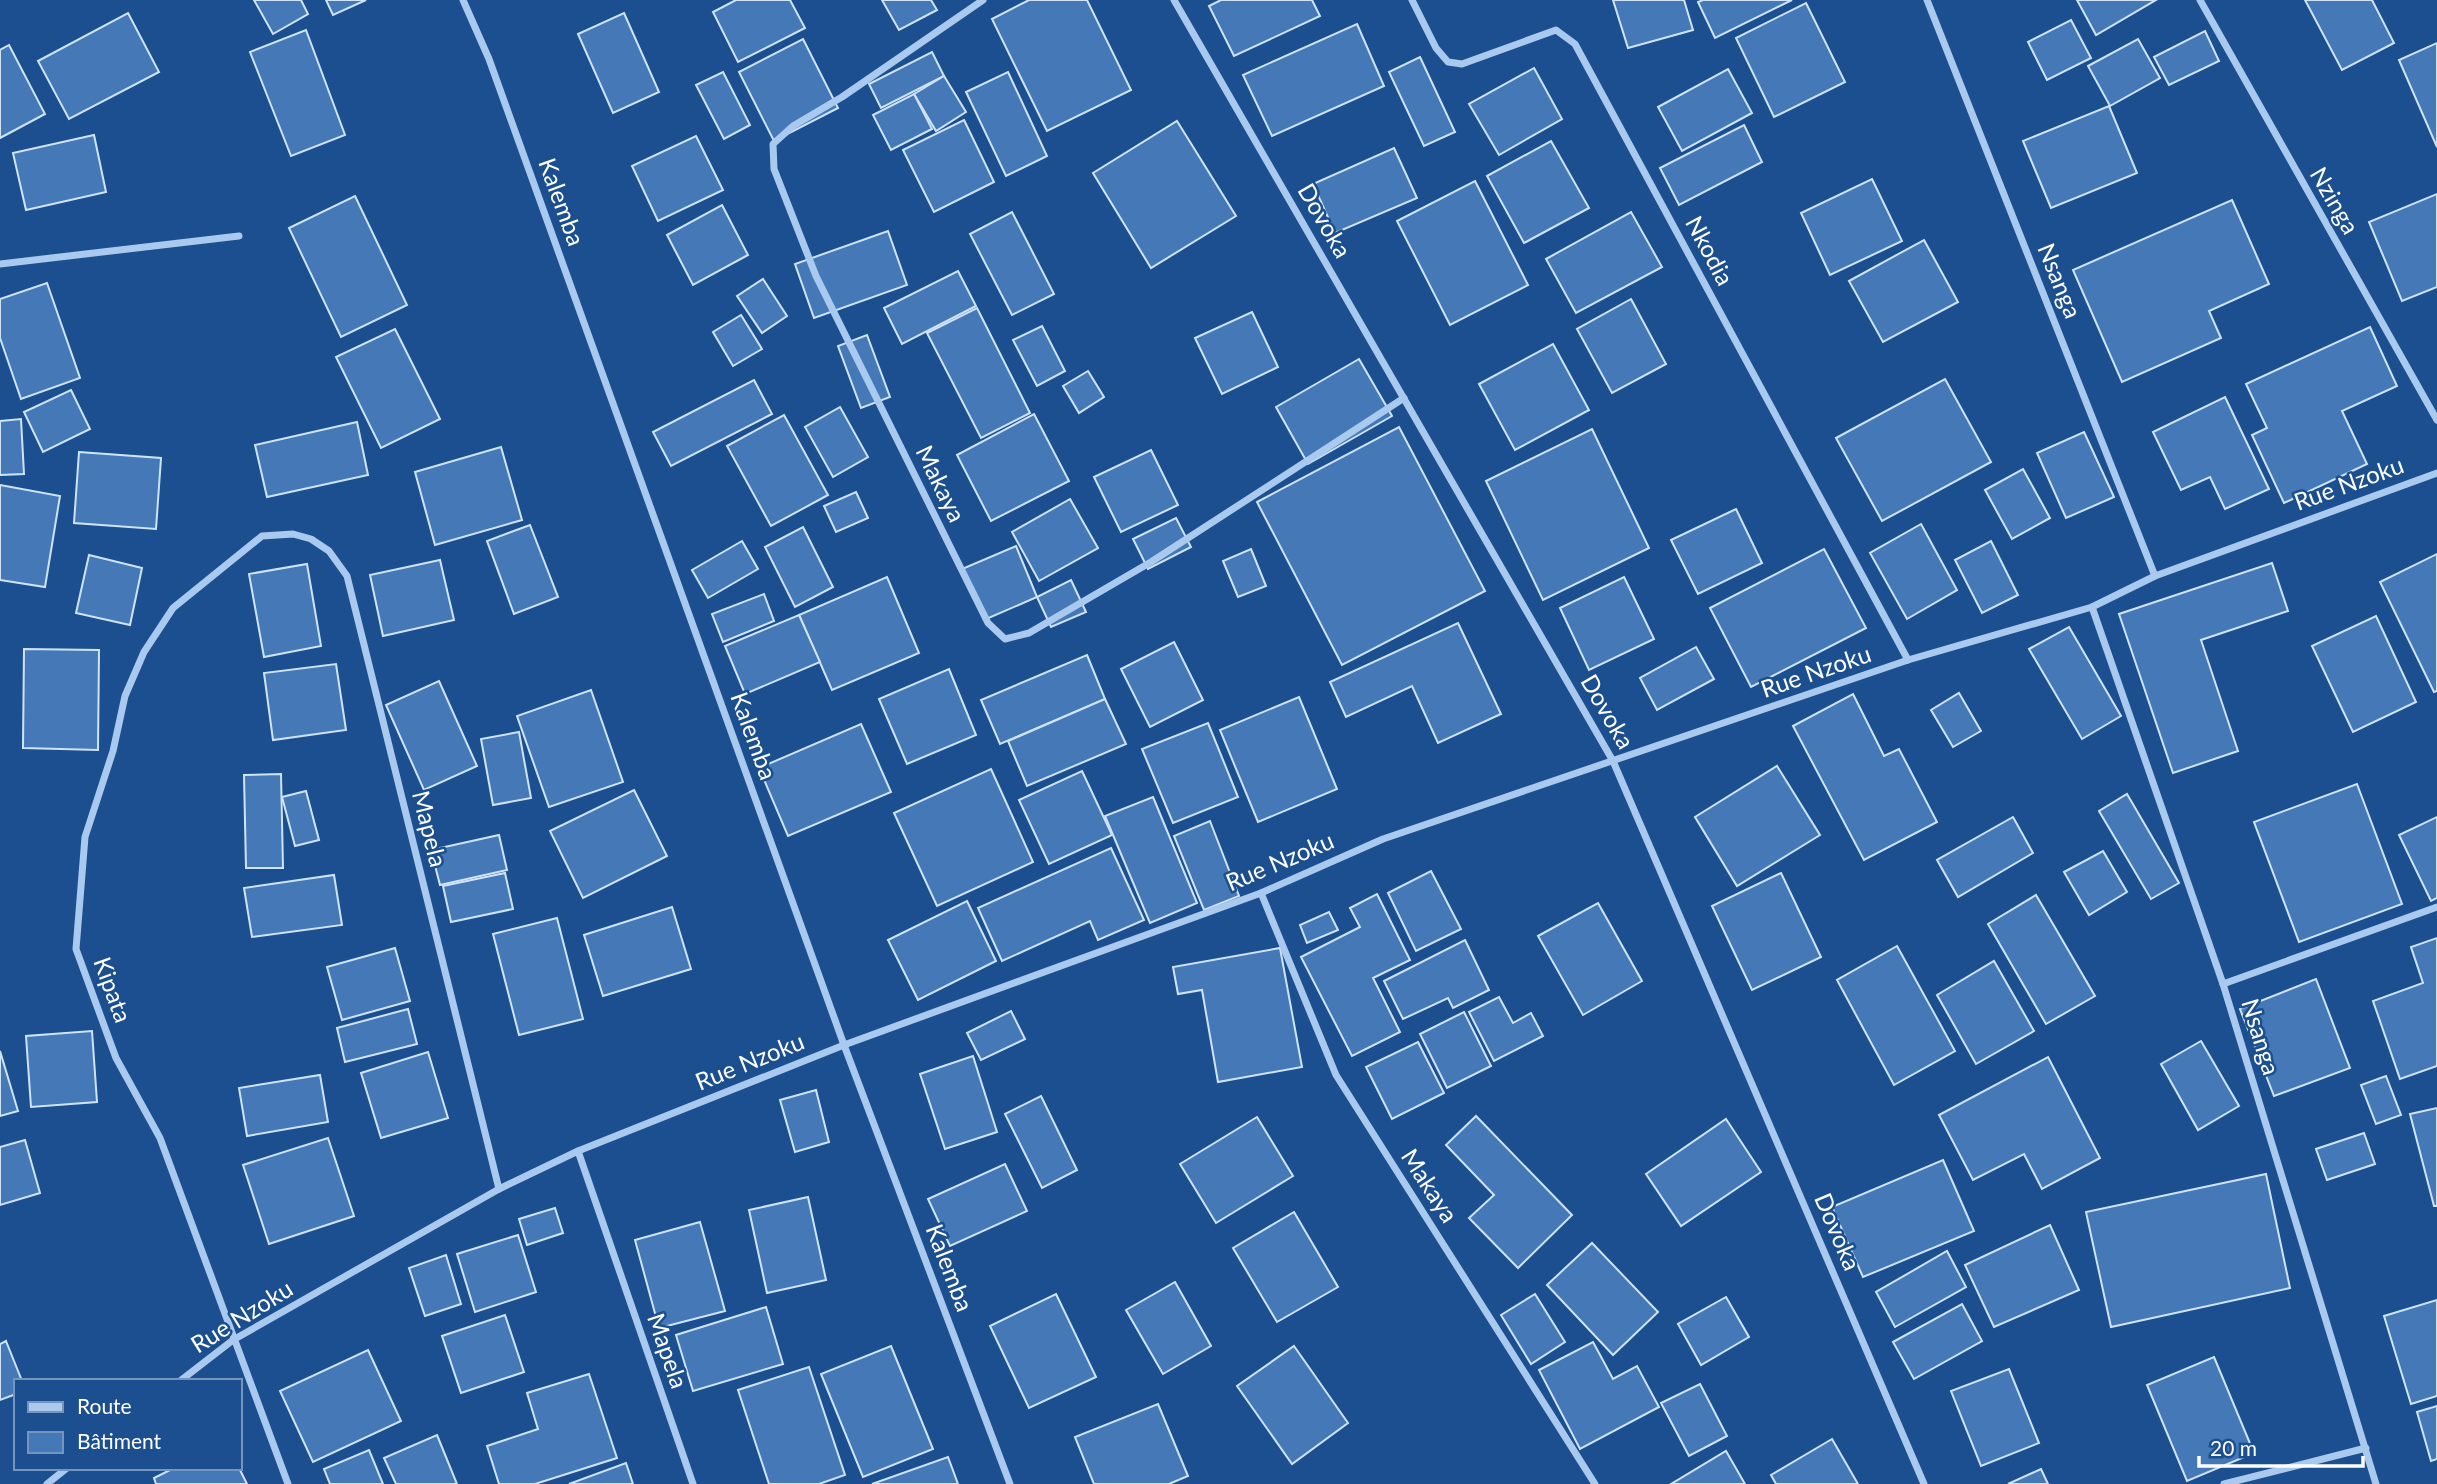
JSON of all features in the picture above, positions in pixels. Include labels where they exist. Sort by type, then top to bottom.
[{"type":"street","name":"Kalemba","points":[[463,0],[489,59],[844,1045],[1010,1484]]},
{"type":"street","name":"Makaya","points":[[983,0],[842,97],[793,126],[773,144],[774,169],[816,276],[988,623],[1005,639],[1030,633],[1151,562],[1404,398]]},
{"type":"street","name":"Dovoka","points":[[1174,0],[1613,761],[1924,1484]]},
{"type":"street","name":"Nkodia","points":[[1412,0],[1436,48],[1448,62],[1462,64],[1556,30],[1575,44],[1908,660]]},
{"type":"street","name":"Nsanga","points":[[1927,0],[2155,576]]},
{"type":"street","name":"Nzinga","points":[[2200,0],[2437,419]]},
{"type":"street","points":[[0,264],[239,236]]},
{"type":"street","name":"Rue Nzoku","points":[[183,1379],[233,1340],[499,1189],[578,1151],[844,1045],[1261,893],[1383,839],[1908,660],[2092,607],[2155,576],[2437,473]]},
{"type":"street","name":"Mapela","points":[[262,536],[293,534],[311,539],[329,551],[346,576],[499,1189]]},
{"type":"street","name":"Kipata","points":[[262,536],[173,608],[144,652],[125,696],[113,751],[85,837],[76,949],[116,1058],[160,1138],[288,1484]]},
{"type":"street","name":"Nsanga","points":[[2092,607],[2223,984],[2376,1484]]},
{"type":"street","name":"Makaya","points":[[1261,893],[1336,1075],[1595,1484]]},
{"type":"street","points":[[2223,984],[2437,906]]},
{"type":"street","name":"Mapela","points":[[578,1151],[693,1484]]},
{"type":"street","points":[[2224,1484],[2366,1448]]},
{"type":"street","points":[[47,1484],[64,1470]]},
{"type":"building","points":[[254,0],[301,0],[308,14],[273,34]]},
{"type":"building","points":[[326,0],[366,0],[333,15]]},
{"type":"building","points":[[736,0],[790,0],[805,28],[738,62],[713,12]]},
{"type":"building","points":[[882,0],[931,0],[937,10],[899,30]]},
{"type":"building","points":[[1029,0],[1087,0],[1131,90],[1047,131],[992,19]]},
{"type":"building","points":[[1221,0],[1312,0],[1320,16],[1234,56],[1209,6]]},
{"type":"building","points":[[1613,0],[1684,0],[1693,30],[1628,48]]},
{"type":"building","points":[[1792,0],[1715,38],[1698,2]]},
{"type":"building","points":[[2077,0],[2156,0],[2096,35]]},
{"type":"building","points":[[2305,0],[2372,0],[2394,43],[2342,70]]},
{"type":"building","points":[[1806,3],[1845,82],[1774,117],[1736,38]]},
{"type":"building","points":[[128,13],[159,72],[69,119],[38,61]]},
{"type":"building","points":[[624,13],[659,92],[613,113],[578,34]]},
{"type":"building","points":[[2071,20],[2091,58],[2047,80],[2028,42]]},
{"type":"building","points":[[1357,24],[1384,86],[1272,136],[1243,75]]},
{"type":"building","points":[[306,30],[345,135],[291,156],[250,52]]},
{"type":"building","points":[[2205,31],[2219,61],[2169,85],[2154,57]]},
{"type":"building","points":[[803,39],[838,108],[774,141],[739,72]]},
{"type":"building","points":[[2138,39],[2160,78],[2110,106],[2088,66]]},
{"type":"building","points":[[2437,43],[2437,147],[2399,60]]},
{"type":"building","points":[[9,45],[45,114],[0,138],[0,50]]},
{"type":"building","points":[[932,52],[944,76],[881,108],[869,84]]},
{"type":"building","points":[[1420,57],[1455,132],[1424,146],[1389,72]]},
{"type":"building","points":[[1534,68],[1562,119],[1499,155],[1469,104]]},
{"type":"building","points":[[1728,69],[1752,113],[1682,151],[1658,107]]},
{"type":"building","points":[[723,72],[750,125],[724,139],[696,85]]},
{"type":"building","points":[[1008,72],[1047,156],[1006,176],[966,92]]},
{"type":"building","points":[[944,76],[966,112],[936,131],[914,94]]},
{"type":"building","points":[[914,94],[932,129],[891,150],[873,115]]},
{"type":"building","points":[[2109,106],[2137,173],[2051,208],[2023,141]]},
{"type":"building","points":[[964,120],[994,182],[934,212],[903,150]]},
{"type":"building","points":[[1177,121],[1236,216],[1151,268],[1093,173]]},
{"type":"building","points":[[1744,125],[1762,162],[1679,205],[1660,168]]},
{"type":"building","points":[[94,135],[106,192],[26,210],[13,153]]},
{"type":"building","points":[[696,136],[723,190],[658,221],[632,166]]},
{"type":"building","points":[[1551,141],[1589,208],[1524,243],[1487,176]]},
{"type":"building","points":[[1394,148],[1417,198],[1335,233],[1313,184]]},
{"type":"building","points":[[1872,179],[1902,241],[1830,275],[1801,213]]},
{"type":"building","points":[[1475,181],[1528,285],[1450,325],[1397,221]]},
{"type":"building","points":[[2437,194],[2437,287],[2402,301],[2369,222]]},
{"type":"building","points":[[355,196],[407,305],[341,337],[289,228]]},
{"type":"building","points":[[2232,200],[2269,284],[2209,311],[2221,338],[2122,382],[2073,270]]},
{"type":"building","points":[[722,205],[748,255],[693,285],[667,235]]},
{"type":"building","points":[[1012,212],[1054,294],[1012,315],[970,234]]},
{"type":"building","points":[[1631,212],[1662,267],[1576,313],[1546,259]]},
{"type":"building","points":[[888,231],[907,285],[814,318],[795,264]]},
{"type":"building","points":[[1924,240],[1958,302],[1883,342],[1849,281]]},
{"type":"building","points":[[958,271],[976,306],[902,344],[884,308]]},
{"type":"building","points":[[763,279],[787,316],[762,333],[737,296]]},
{"type":"building","points":[[47,283],[80,378],[21,399],[0,338],[0,299]]},
{"type":"building","points":[[1631,299],[1666,364],[1612,393],[1577,329]]},
{"type":"building","points":[[977,308],[1030,413],[981,438],[927,333]]},
{"type":"building","points":[[1252,312],[1278,367],[1222,394],[1195,338]]},
{"type":"building","points":[[741,315],[762,349],[733,366],[713,332]]},
{"type":"building","points":[[1042,326],[1065,371],[1037,386],[1013,340]]},
{"type":"building","points":[[2370,327],[2397,386],[2342,411],[2367,464],[2284,503],[2252,435],[2267,428],[2246,384]]},
{"type":"building","points":[[395,329],[440,419],[381,448],[336,357]]},
{"type":"building","points":[[867,335],[890,397],[861,408],[838,346]]},
{"type":"building","points":[[1553,344],[1589,410],[1515,450],[1479,384]]},
{"type":"building","points":[[1359,359],[1392,416],[1308,464],[1276,407]]},
{"type":"building","points":[[1088,371],[1104,397],[1079,413],[1063,386]]},
{"type":"building","points":[[1945,379],[1991,462],[1882,521],[1836,438]]},
{"type":"building","points":[[754,380],[772,414],[671,466],[653,432]]},
{"type":"building","points":[[71,390],[90,429],[43,452],[24,412]]},
{"type":"building","points":[[2225,397],[2269,489],[2225,509],[2210,477],[2181,490],[2153,432]]},
{"type":"building","points":[[840,407],[868,457],[833,477],[805,427]]},
{"type":"building","points":[[1034,414],[1069,481],[991,521],[957,455]]},
{"type":"building","points":[[784,415],[828,495],[771,526],[727,446]]},
{"type":"building","points":[[21,419],[24,474],[0,475],[0,421]]},
{"type":"building","points":[[357,422],[368,475],[267,497],[255,445]]},
{"type":"building","points":[[1399,427],[1485,591],[1342,665],[1257,502]]},
{"type":"building","points":[[1592,429],[1649,548],[1543,600],[1486,481]]},
{"type":"building","points":[[2084,432],[2114,497],[2066,518],[2037,453]]},
{"type":"building","points":[[501,447],[522,520],[435,545],[415,472]]},
{"type":"building","points":[[1151,450],[1178,505],[1121,532],[1094,477]]},
{"type":"building","points":[[79,452],[161,458],[156,529],[74,523]]},
{"type":"building","points":[[2023,469],[2050,518],[2012,539],[1985,490]]},
{"type":"building","points":[[0,485],[60,496],[45,587],[0,580]]},
{"type":"building","points":[[856,492],[868,518],[836,532],[824,506]]},
{"type":"building","points":[[1070,499],[1098,548],[1039,581],[1012,532]]},
{"type":"building","points":[[1736,509],[1762,563],[1698,594],[1671,540]]},
{"type":"building","points":[[1176,518],[1191,547],[1148,569],[1133,539]]},
{"type":"building","points":[[1921,524],[1957,590],[1907,619],[1870,553]]},
{"type":"building","points":[[530,525],[558,597],[514,614],[487,541]]},
{"type":"building","points":[[803,527],[833,587],[795,607],[765,547]]},
{"type":"building","points":[[742,541],[758,569],[708,598],[692,570]]},
{"type":"building","points":[[1991,541],[2018,595],[1982,613],[1955,560]]},
{"type":"building","points":[[1016,546],[1037,597],[984,620],[962,569]]},
{"type":"building","points":[[1251,549],[1266,586],[1238,597],[1223,561]]},
{"type":"building","points":[[1824,549],[1866,628],[1751,687],[1710,608]]},
{"type":"building","points":[[2437,554],[2437,691],[2434,692],[2380,582]]},
{"type":"building","points":[[89,555],[142,568],[130,625],[76,613]]},
{"type":"building","points":[[440,560],[454,620],[383,636],[370,575]]},
{"type":"building","points":[[2272,563],[2288,611],[2201,640],[2238,751],[2173,773],[2119,614]]},
{"type":"building","points":[[307,564],[321,646],[264,657],[249,574]]},
{"type":"building","points":[[887,577],[919,653],[832,690],[799,615]]},
{"type":"building","points":[[1624,577],[1654,639],[1589,670],[1560,608]]},
{"type":"building","points":[[1071,580],[1086,612],[1051,627],[1037,597]]},
{"type":"building","points":[[764,594],[774,621],[723,642],[712,614]]},
{"type":"building","points":[[799,615],[820,662],[745,694],[725,646]]},
{"type":"building","points":[[2376,616],[2416,702],[2353,732],[2312,646]]},
{"type":"building","points":[[1458,623],[1501,714],[1438,743],[1412,686],[1346,717],[1330,682]]},
{"type":"building","points":[[2069,627],[2121,716],[2082,739],[2029,649]]},
{"type":"building","points":[[1174,642],[1203,700],[1150,727],[1121,669]]},
{"type":"building","points":[[1696,647],[1714,679],[1657,710],[1640,678]]},
{"type":"building","points":[[24,649],[99,650],[98,750],[23,748]]},
{"type":"building","points":[[1087,655],[1105,699],[1000,744],[981,700]]},
{"type":"building","points":[[336,664],[346,730],[273,740],[264,673]]},
{"type":"building","points":[[949,669],[976,735],[907,764],[879,699]]},
{"type":"building","points":[[439,681],[477,766],[424,790],[386,705]]},
{"type":"building","points":[[591,690],[623,782],[549,807],[517,716]]},
{"type":"building","points":[[1959,693],[1981,731],[1953,747],[1931,710]]},
{"type":"building","points":[[1853,694],[1884,756],[1899,749],[1937,822],[1864,860],[1793,726]]},
{"type":"building","points":[[1299,697],[1337,789],[1258,822],[1220,730]]},
{"type":"building","points":[[1105,699],[1126,744],[1027,786],[1008,741]]},
{"type":"building","points":[[1208,723],[1238,797],[1173,823],[1142,749]]},
{"type":"building","points":[[861,724],[891,792],[788,836],[759,768]]},
{"type":"building","points":[[519,732],[531,798],[493,805],[481,739]]},
{"type":"building","points":[[1777,766],[1820,835],[1737,886],[1695,817]]},
{"type":"building","points":[[991,769],[1033,862],[937,906],[894,813]]},
{"type":"building","points":[[1082,771],[1112,835],[1049,864],[1019,800]]},
{"type":"building","points":[[281,774],[283,868],[246,868],[244,775]]},
{"type":"building","points":[[2357,784],[2402,904],[2299,942],[2254,822]]},
{"type":"building","points":[[634,790],[667,856],[583,898],[550,831]]},
{"type":"building","points":[[306,791],[319,840],[295,846],[282,797]]},
{"type":"building","points":[[2127,794],[2179,883],[2151,899],[2099,811]]},
{"type":"building","points":[[1153,797],[1197,903],[1150,923],[1105,816]]},
{"type":"building","points":[[2013,817],[2033,853],[1958,897],[1937,860]]},
{"type":"building","points":[[2437,817],[2437,898],[2431,901],[2399,835]]},
{"type":"building","points":[[1210,821],[1239,896],[1204,910],[1174,836]]},
{"type":"building","points":[[499,835],[507,870],[440,885],[431,850]]},
{"type":"building","points":[[1111,848],[1144,920],[1098,940],[1090,921],[1002,961],[978,908]]},
{"type":"building","points":[[2103,851],[2127,892],[2089,915],[2064,872]]},
{"type":"building","points":[[1431,871],[1461,929],[1416,951],[1388,893]]},
{"type":"building","points":[[505,873],[513,909],[451,922],[443,886]]},
{"type":"building","points":[[1781,873],[1821,957],[1752,990],[1712,906]]},
{"type":"building","points":[[334,875],[342,925],[252,937],[244,888]]},
{"type":"building","points":[[1377,894],[1410,960],[1373,978],[1400,1032],[1352,1056],[1301,957],[1360,927],[1350,908]]},
{"type":"building","points":[[2036,895],[2095,996],[2046,1024],[1988,924]]},
{"type":"building","points":[[967,901],[996,961],[918,1000],[888,940]]},
{"type":"building","points":[[1598,903],[1642,981],[1583,1015],[1538,936]]},
{"type":"building","points":[[672,907],[691,969],[603,996],[584,935]]},
{"type":"building","points":[[1329,912],[1338,930],[1307,943],[1300,925]]},
{"type":"building","points":[[557,918],[583,1019],[519,1035],[493,934]]},
{"type":"building","points":[[2437,938],[2437,1066],[2400,1079],[2373,1001],[2423,983],[2411,947]]},
{"type":"building","points":[[1465,940],[1489,990],[1453,1008],[1448,998],[1403,1019],[1384,981]]},
{"type":"building","points":[[1897,946],[1955,1051],[1894,1085],[1837,980]]},
{"type":"building","points":[[395,948],[410,1001],[342,1020],[327,967]]},
{"type":"building","points":[[1280,948],[1302,1067],[1218,1082],[1202,990],[1178,994],[1173,967]]},
{"type":"building","points":[[1994,961],[2034,1031],[1976,1064],[1937,995]]},
{"type":"building","points":[[2316,979],[2350,1068],[2274,1096],[2240,1009]]},
{"type":"building","points":[[1499,997],[1513,1023],[1531,1013],[1543,1036],[1494,1061],[1469,1012]]},
{"type":"building","points":[[408,1009],[417,1044],[345,1062],[337,1028]]},
{"type":"building","points":[[1011,1011],[1025,1039],[981,1060],[967,1033]]},
{"type":"building","points":[[1464,1012],[1491,1066],[1447,1088],[1420,1034]]},
{"type":"building","points":[[92,1031],[97,1102],[31,1107],[26,1036]]},
{"type":"building","points":[[2201,1041],[2239,1106],[2198,1130],[2161,1064]]},
{"type":"building","points":[[1418,1042],[1444,1093],[1392,1119],[1366,1067]]},
{"type":"building","points":[[0,1051],[18,1111],[0,1116]]},
{"type":"building","points":[[428,1052],[448,1118],[381,1138],[361,1073]]},
{"type":"building","points":[[973,1056],[997,1132],[945,1149],[920,1074]]},
{"type":"building","points":[[2048,1057],[2100,1158],[2042,1189],[2024,1154],[1973,1180],[1939,1115]]},
{"type":"building","points":[[320,1075],[328,1122],[247,1136],[239,1088]]},
{"type":"building","points":[[2386,1076],[2401,1115],[2376,1124],[2361,1085]]},
{"type":"building","points":[[816,1090],[829,1142],[795,1152],[780,1100]]},
{"type":"building","points":[[1041,1096],[1077,1170],[1042,1188],[1005,1114]]},
{"type":"building","points":[[2437,1108],[2437,1206],[2434,1206],[2410,1114]]},
{"type":"building","points":[[1476,1116],[1572,1215],[1518,1268],[1469,1218],[1494,1195],[1446,1145]]},
{"type":"building","points":[[1257,1117],[1293,1176],[1216,1223],[1180,1164]]},
{"type":"building","points":[[1726,1119],[1761,1172],[1681,1226],[1646,1174]]},
{"type":"building","points":[[2364,1133],[2375,1164],[2327,1180],[2316,1149]]},
{"type":"building","points":[[328,1138],[354,1216],[269,1244],[243,1165]]},
{"type":"building","points":[[25,1140],[40,1193],[0,1205],[0,1147]]},
{"type":"building","points":[[1943,1160],[1974,1231],[1863,1277],[1832,1207]]},
{"type":"building","points":[[1005,1164],[1027,1211],[950,1246],[928,1199]]},
{"type":"building","points":[[2266,1174],[2290,1288],[2111,1327],[2086,1212]]},
{"type":"building","points":[[808,1197],[826,1280],[767,1293],[749,1210]]},
{"type":"building","points":[[555,1208],[563,1233],[527,1245],[519,1219]]},
{"type":"building","points":[[1294,1212],[1338,1287],[1277,1322],[1233,1248]]},
{"type":"building","points":[[700,1222],[725,1311],[659,1328],[635,1240]]},
{"type":"building","points":[[2050,1225],[2079,1290],[1994,1327],[1965,1265]]},
{"type":"building","points":[[518,1235],[536,1292],[475,1312],[457,1254]]},
{"type":"building","points":[[1592,1243],[1658,1312],[1613,1355],[1547,1285]]},
{"type":"building","points":[[1947,1251],[1966,1287],[1895,1327],[1876,1292]]},
{"type":"building","points":[[446,1255],[461,1304],[425,1316],[409,1268]]},
{"type":"building","points":[[1175,1282],[1211,1346],[1163,1374],[1126,1310]]},
{"type":"building","points":[[1056,1294],[1096,1377],[1029,1408],[990,1326]]},
{"type":"building","points":[[1535,1294],[1565,1342],[1531,1364],[1501,1315]]},
{"type":"building","points":[[1726,1297],[1749,1337],[1701,1365],[1678,1324]]},
{"type":"building","points":[[2437,1300],[2437,1396],[2411,1404],[2384,1316]]},
{"type":"building","points":[[1962,1304],[1982,1341],[1914,1379],[1893,1342]]},
{"type":"building","points":[[766,1307],[783,1364],[693,1391],[676,1335]]},
{"type":"building","points":[[505,1315],[524,1372],[461,1393],[442,1336]]},
{"type":"building","points":[[6,1341],[21,1379],[14,1379],[14,1395],[0,1400],[0,1344]]},
{"type":"building","points":[[1593,1342],[1613,1379],[1637,1366],[1659,1407],[1580,1449],[1539,1370]]},
{"type":"building","points":[[891,1346],[933,1449],[863,1477],[821,1374]]},
{"type":"building","points":[[1294,1346],[1348,1423],[1292,1464],[1237,1386]]},
{"type":"building","points":[[368,1350],[401,1421],[313,1462],[280,1391]]},
{"type":"building","points":[[2214,1357],[2254,1453],[2187,1481],[2147,1385]]},
{"type":"building","points":[[809,1367],[845,1475],[819,1484],[769,1484],[738,1390]]},
{"type":"building","points":[[2009,1369],[2039,1443],[1981,1466],[1951,1391]]},
{"type":"building","points":[[589,1374],[617,1458],[535,1484],[499,1484],[487,1446],[538,1429],[527,1393]]},
{"type":"building","points":[[1700,1384],[1727,1436],[1689,1456],[1661,1403]]},
{"type":"building","points":[[1158,1404],[1188,1476],[1169,1484],[1094,1484],[1075,1437]]},
{"type":"building","points":[[2437,1406],[2437,1459],[2431,1461],[2417,1412]]},
{"type":"building","points":[[437,1435],[457,1484],[396,1484],[384,1458]]},
{"type":"building","points":[[1832,1439],[1858,1484],[1776,1484],[1771,1475]]},
{"type":"building","points":[[369,1450],[383,1484],[330,1484],[324,1469]]},
{"type":"building","points":[[1726,1451],[1745,1484],[1671,1484]]},
{"type":"building","points":[[948,1457],[958,1484],[872,1484]]},
{"type":"building","points":[[626,1463],[633,1484],[569,1484]]},
{"type":"building","points":[[2041,1469],[2048,1484],[2008,1484]]},
{"type":"building","points":[[170,1470],[240,1470],[247,1484],[156,1484],[154,1478]]}]
